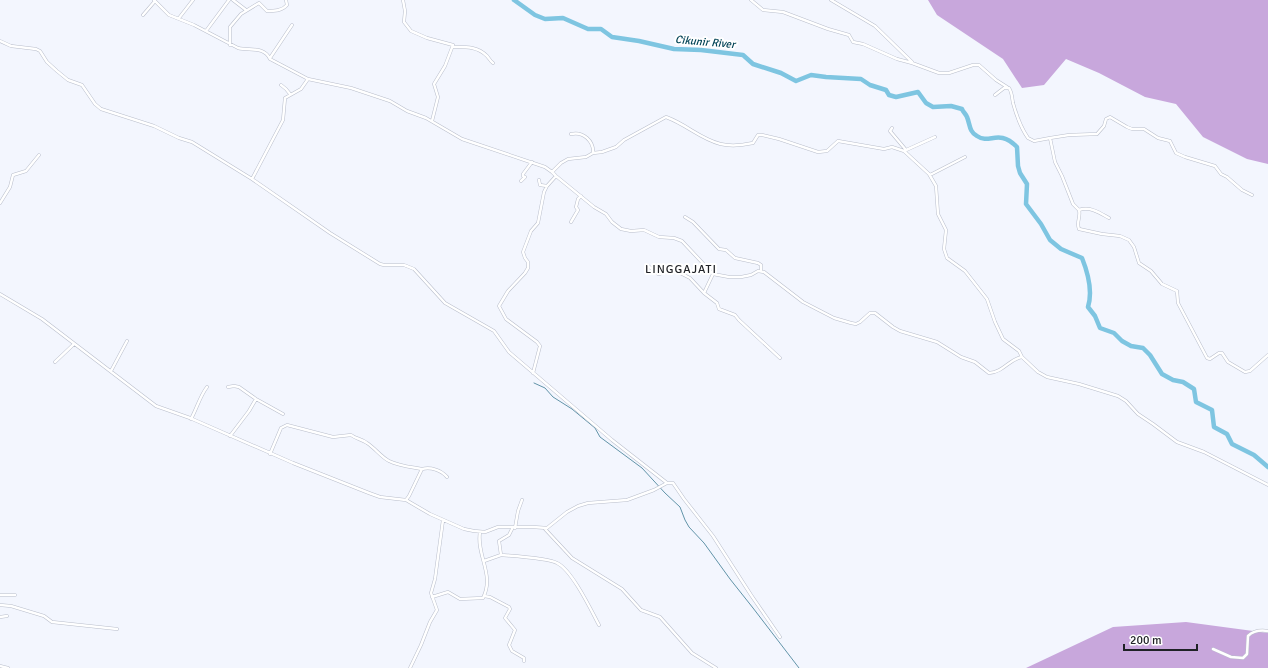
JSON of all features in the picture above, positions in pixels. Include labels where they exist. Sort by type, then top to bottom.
[{"type":"street","points":[[143,15],[154,0],[169,15],[179,18],[206,31],[230,45],[246,50],[262,50],[268,54],[270,58],[290,68],[308,80],[351,88],[390,101],[407,111],[432,121],[462,139],[545,167],[594,207],[606,214],[612,222],[621,229],[631,231],[644,230],[659,237],[674,238],[682,241],[713,274],[741,277],[761,271],[766,273],[803,302],[834,318],[856,324],[870,313],[875,313],[893,327],[937,342],[965,359],[975,362],[989,372],[1000,370],[1015,359],[1022,357]]},
{"type":"street","points":[[179,18],[193,0]]},
{"type":"street","points":[[206,31],[229,0]]},
{"type":"street","points":[[233,0],[246,10]]},
{"type":"street","points":[[230,45],[230,27],[246,10],[259,3],[267,11],[278,10],[287,5],[286,0]]},
{"type":"street","points":[[404,0],[404,22],[411,31],[426,38],[451,43],[453,47]]},
{"type":"street","points":[[751,0],[761,10],[781,12],[849,35],[853,42],[863,44],[897,59],[912,63],[939,74],[945,74],[977,64],[997,81],[1010,89],[1015,110],[1028,138],[1034,141],[1069,135],[1097,134],[1104,126],[1106,118],[1110,117],[1126,127],[1132,129],[1144,129],[1154,136],[1170,140],[1176,153],[1215,166],[1221,174],[1242,190],[1252,195]]},
{"type":"street","points":[[831,0],[875,26],[912,63]]},
{"type":"street","points":[[270,58],[292,25]]},
{"type":"street","points":[[0,41],[11,46],[36,49],[40,51],[47,62],[68,80],[82,85],[95,104],[101,109],[154,126],[179,138],[192,142],[252,179],[330,234],[380,264],[404,266],[414,269],[446,303],[494,331],[507,350],[612,440],[667,483]]},
{"type":"street","points":[[453,47],[463,46],[478,50],[485,54],[493,63]]},
{"type":"street","points":[[432,121],[438,98],[434,84],[445,66],[453,47]]},
{"type":"street","points":[[252,179],[283,120],[285,98],[301,89],[308,80]]},
{"type":"street","points":[[280,85],[290,94]]},
{"type":"street","points":[[995,95],[1006,87]]},
{"type":"street","points":[[552,172],[565,160],[586,157],[593,153],[602,152],[617,146],[624,140],[666,117],[723,146],[753,143],[758,135],[762,135],[779,139],[816,152],[827,151],[838,141],[884,149],[892,147],[905,150],[935,137]]},
{"type":"street","points":[[892,128],[890,131],[892,134],[905,150],[930,175],[936,187],[938,214],[946,230],[944,249],[947,258],[966,271],[986,299],[1003,339],[1019,351],[1022,357],[1038,372],[1047,377],[1078,384],[1118,396],[1126,401],[1138,414],[1175,441],[1204,452],[1268,485]]},
{"type":"street","points":[[571,134],[580,134],[588,138],[593,147],[593,153]]},
{"type":"street","points":[[1050,138],[1055,162],[1073,204],[1079,210],[1080,216],[1077,223],[1079,230],[1120,236],[1129,240],[1134,247],[1139,263],[1150,271],[1162,284],[1177,291],[1178,303],[1208,359],[1222,353],[1228,362],[1243,372],[1247,372],[1268,355]]},
{"type":"street","points":[[0,203],[10,187],[13,175],[26,171],[40,155]]},
{"type":"street","points":[[930,175],[965,157]]},
{"type":"street","points":[[521,181],[525,177],[523,174],[532,162]]},
{"type":"street","points":[[534,373],[540,346],[537,342],[506,319],[499,306],[508,291],[528,268],[528,262],[523,252],[532,231],[538,223],[544,192],[556,176]]},
{"type":"street","points":[[539,180],[540,185],[547,186]]},
{"type":"street","points":[[571,222],[578,210],[576,207],[577,202],[581,196]]},
{"type":"street","points":[[1079,210],[1093,210],[1109,218]]},
{"type":"street","points":[[685,217],[694,222],[719,249],[726,250],[735,258],[758,263],[761,271]]},
{"type":"street","points":[[647,265],[658,274],[670,266],[672,270],[694,280],[704,293],[717,303],[719,309],[730,312],[736,316],[780,358]]},
{"type":"street","points":[[704,293],[713,274]]},
{"type":"street","points":[[0,294],[42,319],[156,406],[191,419],[270,454],[380,497],[406,500],[430,514],[464,528],[480,532],[485,532],[498,527],[545,528],[552,526],[567,512],[578,506],[598,502],[621,501],[644,494],[670,482],[675,484],[684,499],[713,536],[780,637]]},
{"type":"street","points":[[111,371],[127,341]]},
{"type":"street","points":[[55,362],[74,344]]},
{"type":"street","points":[[228,387],[237,386],[256,399],[283,414]]},
{"type":"street","points":[[191,419],[198,407],[203,392],[208,387]]},
{"type":"street","points":[[230,436],[256,399]]},
{"type":"street","points":[[270,454],[281,428],[287,425],[333,437],[349,434],[370,445],[388,461],[397,465],[438,470],[444,473],[446,477]]},
{"type":"street","points":[[406,500],[422,469]]},
{"type":"street","points":[[502,555],[500,541],[509,535],[514,528],[522,500]]},
{"type":"street","points":[[410,668],[421,646],[430,622],[437,610],[432,597],[443,520]]},
{"type":"street","points":[[545,528],[572,558],[622,589],[642,610],[660,617],[692,653],[716,668]]},
{"type":"street","points":[[480,532],[479,542],[484,561],[487,587],[484,596]]},
{"type":"street","points":[[484,561],[502,555],[558,563],[576,584],[599,625]]},
{"type":"street","points":[[432,597],[448,592],[460,599],[483,598],[484,596],[490,597],[509,607],[510,608],[505,618],[514,628],[509,645],[512,651],[524,658],[524,661]]},
{"type":"street","points":[[0,595],[15,595]]},
{"type":"street","points":[[0,605],[11,606],[44,616],[52,622],[117,629]]},
{"type":"street","points":[[0,617],[7,616]]},
{"type":"street","points":[[1214,649],[1219,653],[1231,657],[1243,658],[1247,654],[1248,636],[1251,633],[1262,630],[1268,631]]},
{"type":"street","points":[[0,666],[8,668]]},
{"type":"shaded area","points":[[928,0],[1268,0],[1268,164],[1247,159],[1203,137],[1176,104],[1145,97],[1099,73],[1066,59],[1044,85],[1022,88],[1003,59],[937,15]]},
{"type":"shaded area","points":[[1186,622],[1268,633],[1268,668],[1026,668],[1113,627]]},
{"type":"waterway","name":"Cikunir River","points":[[514,0],[535,15],[545,19],[563,18],[588,29],[601,29],[612,37],[639,41],[674,49],[701,50],[743,55],[753,64],[781,73],[796,81],[811,75],[861,79],[870,85],[886,90],[889,95],[896,97],[918,92],[926,103],[933,107],[951,106],[962,109],[967,116],[971,130],[974,134],[986,139],[1005,139],[1017,147],[1018,166],[1020,173],[1027,184],[1026,204],[1041,224],[1050,240],[1061,249],[1082,258],[1090,288],[1088,307],[1095,316],[1100,328],[1114,333],[1122,341],[1131,346],[1143,348],[1150,355],[1162,374],[1173,380],[1183,382],[1194,389],[1196,402],[1212,410],[1214,427],[1227,434],[1232,444],[1254,455],[1268,467]]},
{"type":"waterway","points":[[534,383],[545,388],[553,397],[572,409],[595,428],[600,437],[642,468],[680,507],[689,527],[704,543],[799,668]]},
{"type":"district","name":"LINGGAJATI","points":[[681,269]]}]
